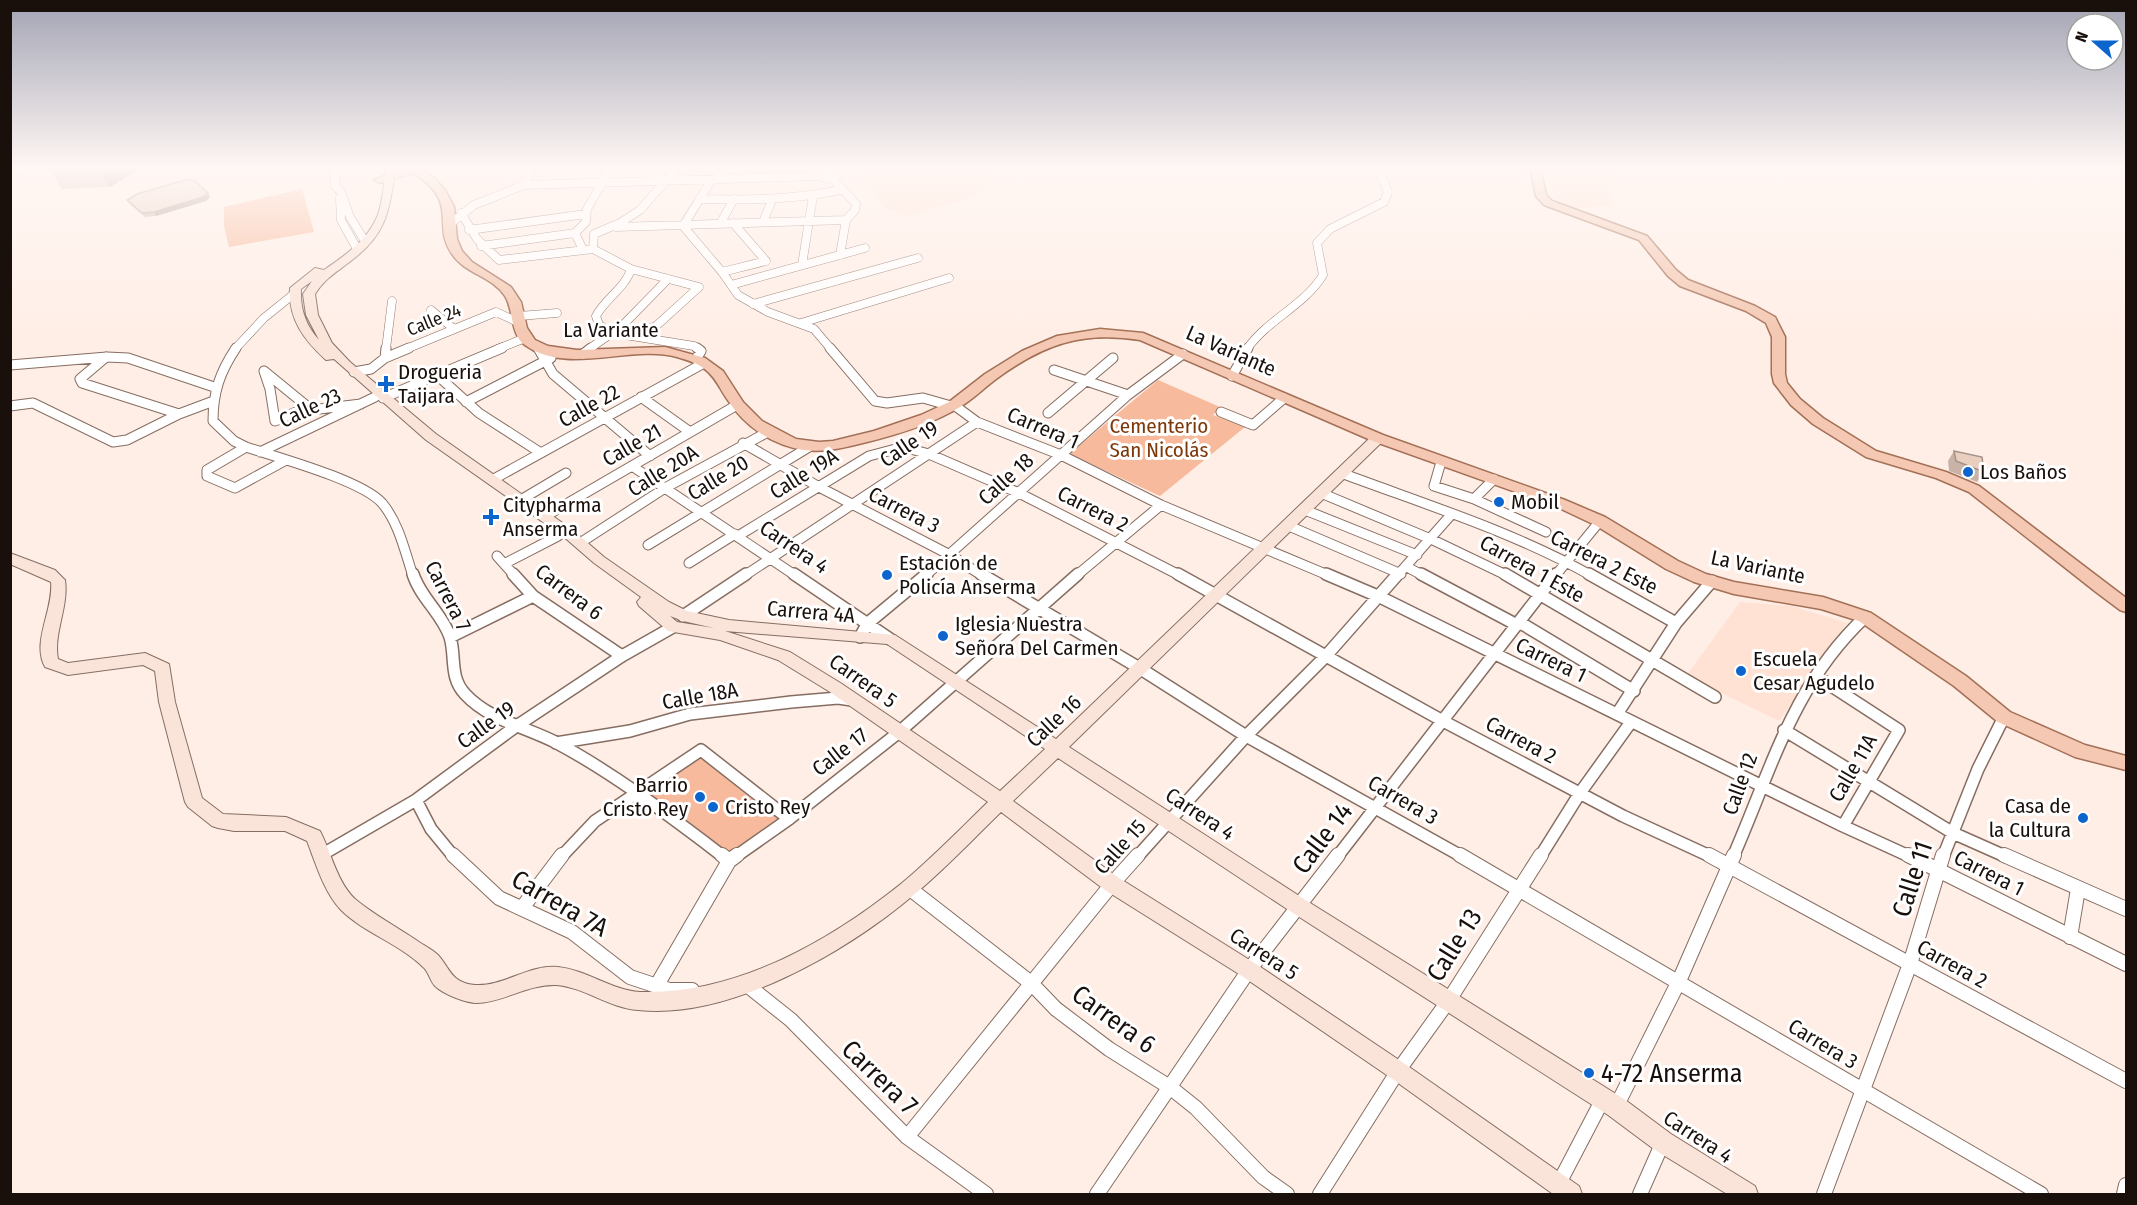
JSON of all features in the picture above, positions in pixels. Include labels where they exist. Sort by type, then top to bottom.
[{"type":"main road","points":[[1600,222],[1643,238],[1655,248],[1670,271],[1683,282],[1771,320],[1778,330],[1780,339],[1777,368],[1780,384],[1794,400],[1825,426],[1872,454],[1934,472],[1973,489],[2124,603]]},
{"type":"main road","points":[[450,224],[450,236],[457,254],[504,286],[515,301],[520,320],[531,342]]},
{"type":"main road","name":"La Variante","points":[[531,342],[562,352],[583,354],[665,351],[700,361],[724,380],[737,405],[766,432],[809,447],[833,445],[879,433],[953,406],[1020,358],[1039,347],[1077,333],[1121,333],[1143,337],[1378,438],[1560,503],[1600,521],[1672,565],[1712,581],[1734,588],[1823,603],[1865,617],[1960,681],[2004,717],[2082,752],[2127,763]]},
{"type":"street","points":[[343,222],[360,242]]},
{"type":"street","points":[[10,406],[33,403],[106,440],[123,441],[178,414],[211,402],[214,387],[223,367],[236,347],[259,322],[295,292],[296,288],[312,274],[343,257],[360,242],[374,222]]},
{"type":"street","name":"Carrera 5","points":[[380,222],[373,234],[350,257],[319,278],[309,294],[312,315],[327,344],[354,372],[373,400],[431,436],[580,543],[599,560],[664,606],[678,622],[729,626]]},
{"type":"street","points":[[465,222],[482,246],[500,260],[593,249],[631,269],[699,287],[676,311],[655,327],[613,333]]},
{"type":"street","points":[[469,230],[526,222]]},
{"type":"street","points":[[482,246],[575,232],[585,222]]},
{"type":"street","points":[[593,249],[594,234],[619,222]]},
{"type":"street","points":[[683,226],[685,222]]},
{"type":"street","points":[[612,226],[683,226],[756,222]]},
{"type":"street","points":[[802,265],[809,222]]},
{"type":"street","points":[[840,255],[846,222]]},
{"type":"street","points":[[1232,376],[1252,342],[1269,324],[1317,286],[1323,275],[1317,243],[1330,229],[1344,222]]},
{"type":"street","points":[[722,272],[766,261],[733,223]]},
{"type":"street","points":[[683,226],[722,272],[738,295],[779,317],[813,329],[872,400],[891,403],[923,398],[953,406]]},
{"type":"street","points":[[575,232],[583,250]]},
{"type":"street","points":[[731,285],[865,248]]},
{"type":"street","points":[[753,304],[918,258]]},
{"type":"street","points":[[631,269],[629,276],[600,308],[596,316],[599,326],[613,333],[694,346],[701,351],[700,361]]},
{"type":"street","points":[[800,323],[949,278]]},
{"type":"street","points":[[583,354],[613,333],[668,279]]},
{"type":"street","name":"Carrera 5","points":[[295,292],[298,320],[313,343],[373,400],[640,598],[678,622],[784,656],[1000,801],[1112,884],[1250,970],[1398,1071],[1567,1192]]},
{"type":"street","points":[[383,360],[392,301]]},
{"type":"street","points":[[431,310],[454,329]]},
{"type":"street","name":"Calle 24","points":[[354,372],[364,372],[383,360],[496,312],[520,320]]},
{"type":"street","points":[[520,320],[557,313]]},
{"type":"street","points":[[531,342],[547,360],[553,374],[650,456]]},
{"type":"street","name":"Calle 23","points":[[260,452],[373,400],[531,342]]},
{"type":"street","points":[[466,402],[562,352]]},
{"type":"street","name":"Calle 18","points":[[864,630],[1128,395],[1183,354]]},
{"type":"street","points":[[10,365],[107,357],[129,358],[214,387]]},
{"type":"street","points":[[107,357],[80,379],[90,386],[178,414]]},
{"type":"street","points":[[1048,413],[1113,358]]},
{"type":"street","name":"Calle 22","points":[[492,480],[641,397],[700,361]]},
{"type":"street","points":[[1054,370],[1128,395]]},
{"type":"street","points":[[308,407],[275,421],[270,389],[264,371],[299,398],[308,407],[311,410],[373,400]]},
{"type":"street","points":[[437,375],[466,402],[541,453]]},
{"type":"street","points":[[641,397],[690,432]]},
{"type":"street","points":[[1221,412],[1254,425],[1284,398]]},
{"type":"street","name":"Carrera 7","points":[[211,402],[213,421],[234,441],[359,486],[372,493],[382,503],[401,538],[414,579],[450,637],[453,671],[462,691],[471,700],[515,727],[556,743],[656,806],[729,861]]},
{"type":"street","name":"Calle 21","points":[[544,517],[737,405]]},
{"type":"street","name":"Carrera 1","points":[[953,406],[977,422],[1061,455],[1161,505],[1380,597],[1843,826],[1938,869],[2070,937],[2127,963]]},
{"type":"street","name":"Calle 19","points":[[323,854],[416,800],[515,727],[678,622],[768,559],[977,422]]},
{"type":"street","name":"Calle 20A","points":[[580,543],[665,488],[766,432]]},
{"type":"street","name":"Calle 16","points":[[10,558],[34,567],[58,580],[60,595],[49,639],[48,655],[51,663],[68,669],[146,659],[163,668],[167,702],[194,802],[218,821],[234,824],[269,822],[286,824],[314,836],[333,882],[348,904],[431,961],[442,980],[475,994],[496,990],[539,976],[558,976],[580,981],[607,994],[637,1001],[660,993],[720,992],[747,985],[839,939],[909,888],[1142,669],[1344,474],[1378,438]]},
{"type":"street","name":"Carrera 3","points":[[743,443],[778,465],[950,555],[1036,609],[1142,669],[1246,736],[1376,807],[1679,981],[2041,1194]]},
{"type":"street","points":[[246,447],[207,470],[205,474],[235,488],[286,460]]},
{"type":"street","name":"Calle 20","points":[[648,544],[809,447]]},
{"type":"street","name":"Carrera 2","points":[[892,449],[913,448],[1020,493],[1218,596],[1325,657],[1580,793],[1730,866],[2127,1081]]},
{"type":"street","name":"Calle 19A","points":[[689,563],[864,459],[892,449]]},
{"type":"street","points":[[1442,462],[1434,486],[1474,499],[1546,532]]},
{"type":"street","name":"Carrera 4","points":[[632,466],[737,535],[864,630]]},
{"type":"street","points":[[519,501],[566,473]]},
{"type":"street","name":"Carrera 2 Este","points":[[1344,474],[1565,561],[1676,622]]},
{"type":"street","points":[[1474,499],[1494,479]]},
{"type":"street","name":"Carrera 1 Este","points":[[1322,493],[1433,538],[1542,594],[1651,661],[1715,697]]},
{"type":"street","name":"Calle 17","points":[[660,993],[729,861],[789,819],[898,733],[1036,609],[1161,505]]},
{"type":"street","points":[[1305,510],[1417,555]]},
{"type":"street","name":"Calle 15","points":[[908,1137],[1112,884],[1246,736],[1325,657],[1404,571],[1450,516]]},
{"type":"street","name":"Calle 14","points":[[1097,1194],[1172,1088],[1250,970],[1542,594],[1565,561],[1600,521]]},
{"type":"street","points":[[1289,526],[1404,571],[1518,624],[1634,691]]},
{"type":"street","name":"Carrera 6","points":[[558,536],[500,560],[533,596],[622,656]]},
{"type":"street","points":[[1617,714],[1634,691],[1676,622],[1712,581]]},
{"type":"street","points":[[450,637],[533,596]]},
{"type":"street","name":"Calle 12","points":[[1609,1103],[1679,981],[1764,786],[1772,757],[1784,730],[1816,676],[1846,633],[1865,617]]},
{"type":"street","name":"Carrera 4A","points":[[729,626],[864,630],[890,639]]},
{"type":"street","name":"Carrera 4","points":[[890,639],[1300,907],[1449,1000],[1609,1103],[1663,1142],[1747,1194]]},
{"type":"street","name":"Calle 11A","points":[[1816,676],[1899,730],[1843,826]]},
{"type":"street","name":"Calle 18A","points":[[556,743],[630,731],[690,714],[815,700],[852,700]]},
{"type":"street","name":"Calle 11","points":[[1824,1194],[1910,964],[1938,869],[1978,769],[2004,717]]},
{"type":"street","name":"Calle 13","points":[[1320,1194],[1398,1071],[1449,1000],[1580,793],[1631,722]]},
{"type":"street","points":[[1784,730],[1953,833],[2127,909]]},
{"type":"street","points":[[522,908],[565,852],[595,821],[701,750],[789,819]]},
{"type":"street","name":"Carrera 7A","points":[[416,800],[431,829],[449,852],[499,898],[572,932],[630,977],[660,993]]},
{"type":"street","name":"Carrera 6","points":[[909,888],[1031,983],[1056,1009],[1109,1049],[1172,1088],[1196,1108],[1263,1177],[1287,1194]]},
{"type":"street","points":[[2070,937],[2078,889]]},
{"type":"street","name":"Carrera 7","points":[[747,985],[790,1020],[908,1137],[986,1194]]},
{"type":"street","points":[[1567,1192],[1609,1103]]},
{"type":"street","points":[[1640,1194],[1663,1142]]},
{"type":"street","points":[[2124,1194],[2127,1185]]},
{"type":"shaded area","points":[[1740,602],[1792,606],[1847,623],[1779,721],[1686,676]]},
{"type":"green space","points":[[224,222],[311,222],[314,232],[229,247]]},
{"type":"green space","name":"Cementerio San Nicolás","points":[[1158,380],[1220,407],[1213,415],[1245,427],[1160,496],[1069,454]]},
{"type":"green space","name":"Cristo Rey","points":[[700,757],[778,819],[729,856],[646,794]]},
{"type":"building","points":[[1954,451],[1982,457],[1984,472],[1956,461]]},
{"type":"place","name":"Drogueria Taijara","points":[[386,384]]},
{"type":"place","name":"Los Baños","points":[[1968,472]]},
{"type":"place","name":"Mobil","points":[[1499,502]]},
{"type":"place","name":"Citypharma Anserma","points":[[491,517]]},
{"type":"place","name":"Estación de Policía Anserma","points":[[887,575]]},
{"type":"place","name":"Iglesia Nuestra Señora Del Carmen","points":[[943,636]]},
{"type":"place","name":"Escuela Cesar Agudelo","points":[[1741,671]]},
{"type":"place","name":"Barrio Cristo Rey","points":[[700,797]]},
{"type":"place","name":"Cristo Rey","points":[[713,807]]},
{"type":"place","name":"Casa de la Cultura","points":[[2083,818]]},
{"type":"place","name":"4-72 Anserma","points":[[1589,1073]]}]
